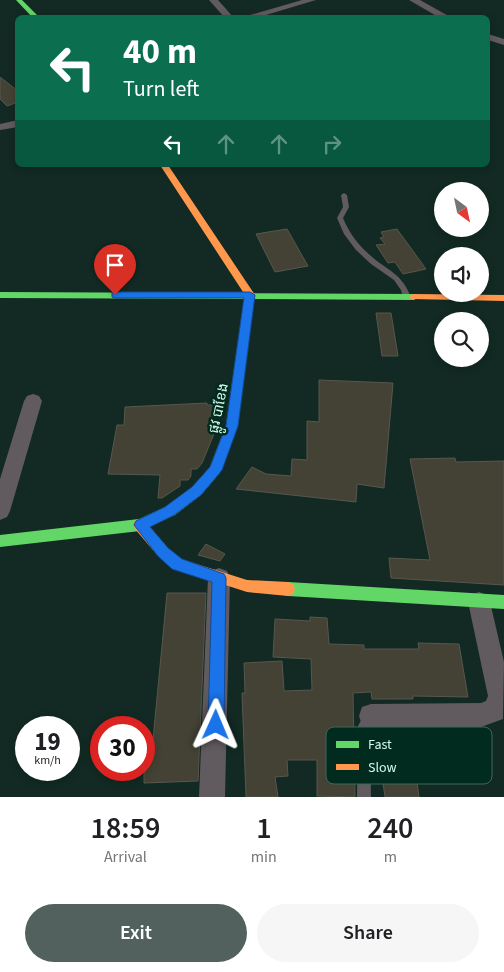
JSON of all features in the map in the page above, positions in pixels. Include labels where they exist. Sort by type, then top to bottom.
[{"type":"street","points":[[19,0],[34,15]]},
{"type":"street","points":[[213,0],[227,15]]},
{"type":"street","points":[[254,15],[307,0]]},
{"type":"street","points":[[413,0],[442,15]]},
{"type":"street","points":[[490,38],[504,42]]},
{"type":"street","points":[[0,127],[15,124]]},
{"type":"street","points":[[165,167],[250,295]]},
{"type":"street","points":[[0,295],[504,298]]},
{"type":"street","name":"ផ្លូវ បាខែង","points":[[0,541],[140,525],[170,511],[197,491],[215,470],[232,426],[250,295]]},
{"type":"street","points":[[0,511],[33,400]]},
{"type":"street","points":[[140,525],[163,552],[177,564],[247,586],[479,602],[504,602]]},
{"type":"street","points":[[212,797],[219,578]]},
{"type":"street","points":[[371,716],[481,716],[494,710],[500,696],[479,602]]},
{"type":"lane","points":[[344,195],[346,208],[340,218],[344,229],[366,256],[401,281],[407,298]]},
{"type":"lane","points":[[364,727],[366,720],[371,716]]},
{"type":"lane","points":[[364,784],[364,797]]},
{"type":"building","points":[[0,77],[15,89],[15,103],[7,106],[0,99]]},
{"type":"building","points":[[287,229],[308,266],[275,272],[256,234]]},
{"type":"building","points":[[397,229],[426,269],[403,274],[395,262],[388,263],[376,245],[385,244],[380,238],[384,237],[381,232]]},
{"type":"building","points":[[376,313],[391,313],[398,356],[382,356]]},
{"type":"building","points":[[319,380],[393,383],[384,488],[357,484],[356,502],[236,489],[252,467],[266,474],[291,476],[292,459],[307,460],[307,421],[319,422]]},
{"type":"building","points":[[207,403],[207,405],[214,405],[216,429],[202,463],[197,469],[191,469],[191,476],[188,480],[180,480],[180,486],[162,498],[158,498],[160,475],[108,474],[117,425],[124,425],[125,407]]},
{"type":"building","points":[[455,458],[456,462],[504,461],[504,585],[391,578],[389,558],[430,560],[410,459]]},
{"type":"building","points":[[206,544],[225,554],[220,561],[198,555]]},
{"type":"building","points":[[167,593],[206,593],[198,781],[144,783],[144,781],[155,781],[155,719]]},
{"type":"building","points":[[310,617],[327,618],[329,644],[364,645],[364,649],[419,649],[418,643],[459,644],[468,697],[413,696],[413,699],[372,699],[371,692],[353,693],[354,727],[326,727],[326,784],[355,784],[355,797],[317,796],[317,760],[287,760],[288,776],[275,777],[278,797],[246,797],[242,693],[245,693],[244,663],[282,661],[284,691],[312,690],[311,659],[273,657],[275,619],[310,621]]},
{"type":"building","points":[[383,784],[417,784],[419,797],[385,797]]},
{"type":"traffic: fast","points":[[19,0],[34,15]]},
{"type":"traffic: fast","points":[[0,295],[414,297]]},
{"type":"traffic: fast","points":[[0,541],[140,525],[170,511],[197,491],[215,470],[232,425],[249,300]]},
{"type":"traffic: fast","points":[[288,589],[504,602]]},
{"type":"traffic: slow","points":[[165,167],[250,295],[249,300]]},
{"type":"traffic: slow","points":[[414,297],[504,298]]},
{"type":"traffic: slow","points":[[140,525],[163,552],[177,564],[247,586],[288,589]]},
{"type":"route","points":[[115,295],[250,295],[232,426],[215,470],[197,491],[170,511],[140,525],[163,552],[177,564],[219,578],[216,725]]}]
